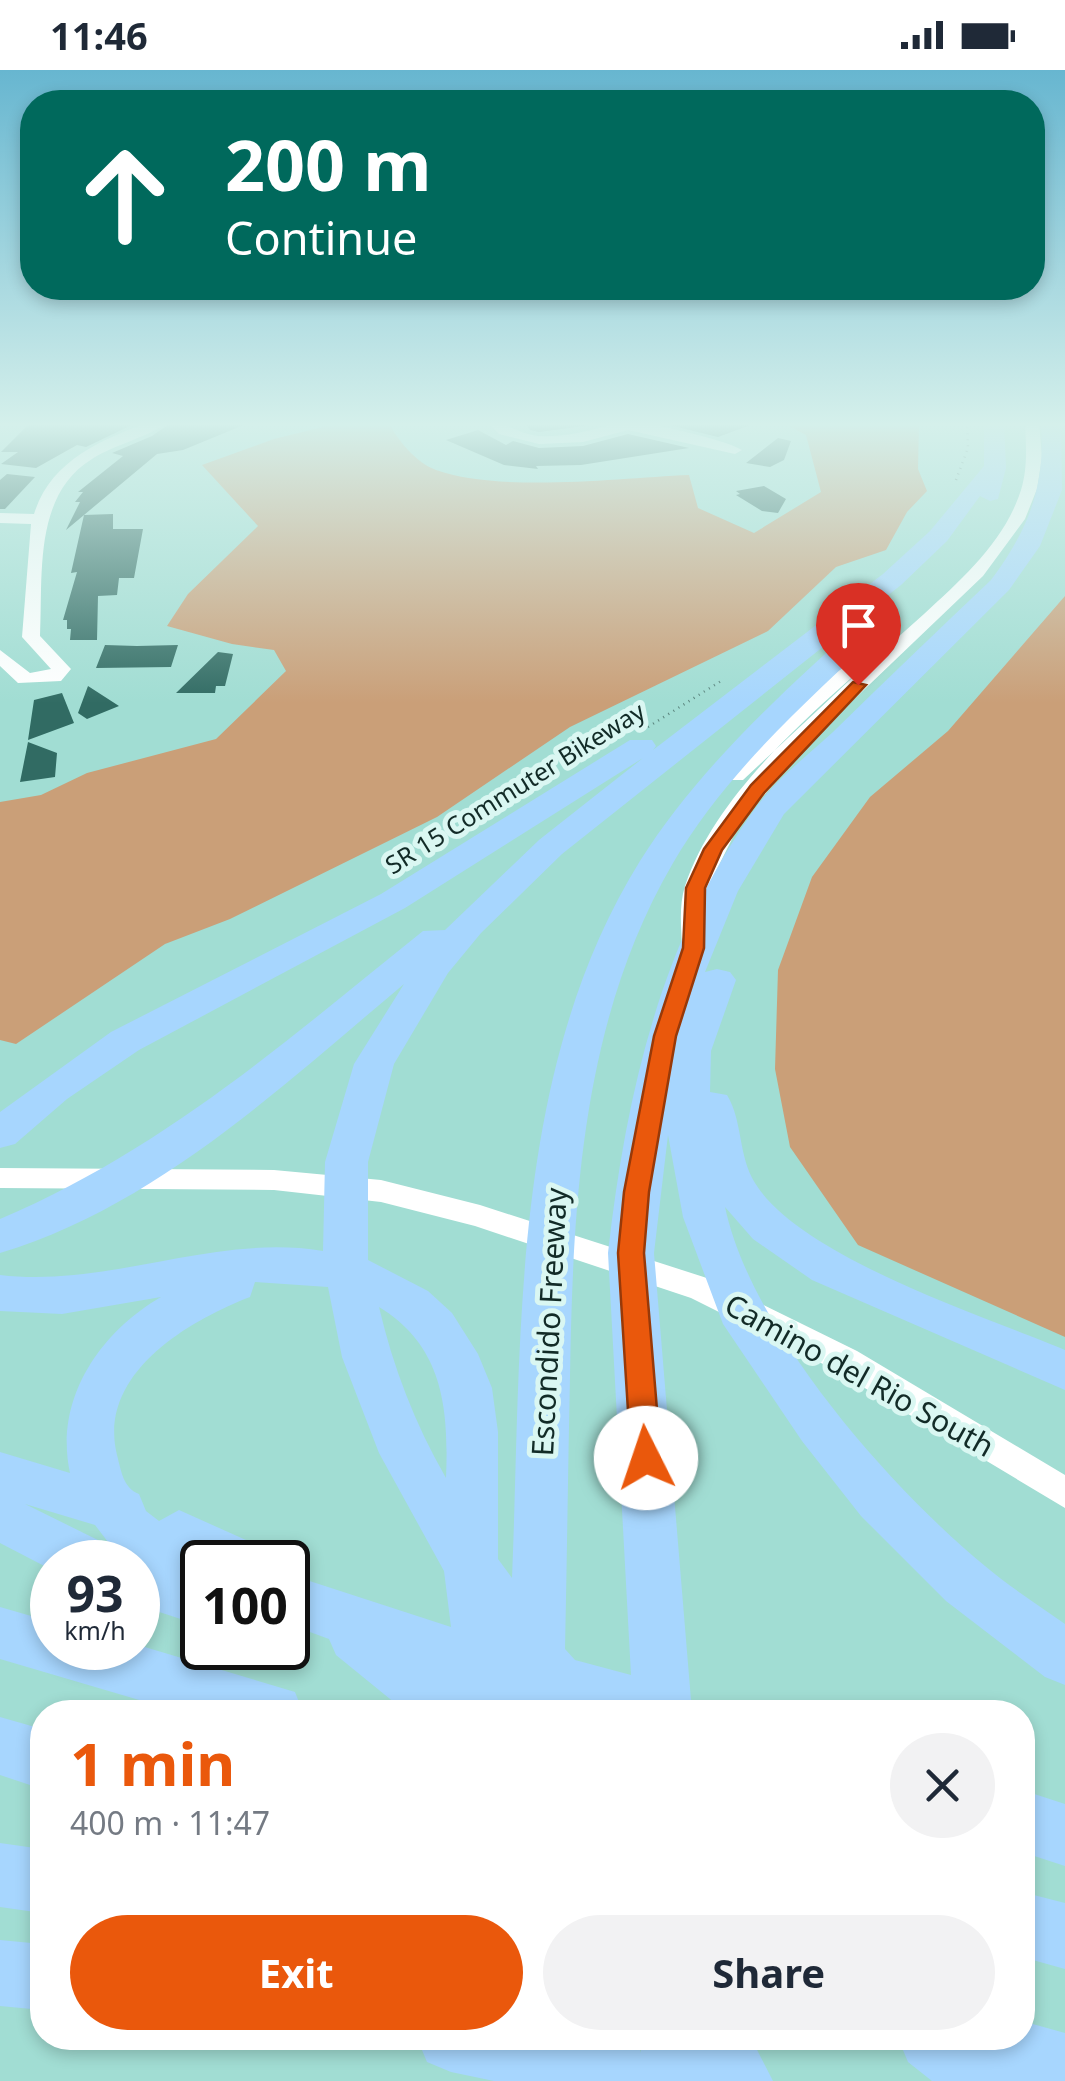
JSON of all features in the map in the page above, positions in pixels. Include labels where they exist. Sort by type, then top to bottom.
[{"type":"highway","points":[[570,1700],[512,1628],[444,1529],[374,1387],[352,1294],[344,1228],[346,1166],[354,1124],[378,1058],[400,1014],[431,969],[497,898],[636,777],[880,590],[933,542],[952,516]]},
{"type":"highway","name":"Escondido Freeway","points":[[535,1700],[549,1239],[584,1031],[614,941],[655,864],[730,760],[928,576],[981,516]]},
{"type":"highway","points":[[1045,516],[1028,548],[1000,585],[771,810],[721,891],[691,1051],[688,1130],[705,1217],[747,1324],[820,1426],[880,1500],[965,1583],[1065,1658]]},
{"type":"highway","points":[[0,1134],[53,1090],[125,1040],[394,900],[777,659],[815,640]]},
{"type":"highway","points":[[0,1237],[134,1170],[242,1096],[439,936],[497,898]]},
{"type":"highway","points":[[661,1700],[631,1253],[637,1192],[665,1036],[705,964]]},
{"type":"highway","points":[[705,964],[718,1151],[752,1212],[794,1248],[836,1272],[1065,1371]]},
{"type":"highway","points":[[0,1293],[60,1296],[250,1265],[302,1267],[348,1273],[386,1285],[423,1312],[452,1349],[467,1389],[471,1572],[495,1700]]},
{"type":"highway","points":[[180,1558],[124,1525],[96,1484],[88,1446],[96,1404],[117,1362],[163,1318],[214,1290],[302,1267]]},
{"type":"highway","points":[[0,1474],[101,1503],[192,1540]]},
{"type":"highway","points":[[0,1518],[44,1540]]},
{"type":"highway","points":[[310,1603],[417,1644],[619,1700]]},
{"type":"highway","points":[[310,1609],[369,1645],[435,1700]]},
{"type":"highway","points":[[310,1628],[417,1644]]},
{"type":"highway","points":[[0,1633],[232,1700]]},
{"type":"highway","points":[[0,1746],[30,1755]]},
{"type":"highway","points":[[1035,1825],[1065,1835]]},
{"type":"highway","points":[[0,1874],[30,1879]]},
{"type":"highway","points":[[1035,1928],[1065,1936]]},
{"type":"highway","points":[[0,1972],[30,1975]]},
{"type":"highway","points":[[510,2050],[646,2078]]},
{"type":"highway","points":[[524,2050],[525,2081]]},
{"type":"highway","points":[[561,2050],[646,2078]]},
{"type":"highway","points":[[646,2078],[666,2050]]},
{"type":"highway","points":[[719,2050],[734,2081]]},
{"type":"highway","points":[[725,2050],[734,2081]]},
{"type":"highway","points":[[948,2050],[989,2081]]},
{"type":"highway","points":[[1004,2050],[1065,2068]]},
{"type":"street","points":[[31,637],[0,653],[26,679],[54,677],[62,669],[31,637],[41,516]]},
{"type":"street","points":[[693,808],[717,797],[746,762],[814,698],[940,596],[986,548],[1006,516]]},
{"type":"street","points":[[705,964],[696,888],[713,849],[743,808],[816,726],[954,598],[996,552],[1016,516]]},
{"type":"street","points":[[0,518],[40,519]]},
{"type":"street","name":"Camino del Rio South","points":[[0,1178],[274,1180],[381,1191],[480,1216],[720,1298],[895,1389],[1065,1493]]},
{"type":"path","name":"SR 15 Commuter Bikeway","points":[[640,732],[732,674]]},
{"type":"shaded area","points":[[249,516],[716,516],[754,533],[782,516],[905,516],[886,550],[836,567],[768,631],[570,727],[437,817],[230,919],[165,944],[16,1044],[0,1040],[0,802],[41,795],[87,773],[216,739],[286,671],[274,650],[232,644],[167,626],[188,594],[258,526]]},
{"type":"shaded area","points":[[1065,596],[1065,1337],[858,1245],[790,1147],[775,1069],[778,970],[812,877],[870,797],[948,731]]},
{"type":"building","points":[[73,516],[83,516],[66,530]]},
{"type":"building","points":[[84,516],[113,516],[113,529],[143,529],[134,578],[119,578],[117,595],[98,596],[97,640],[70,640],[71,629],[63,620],[77,572],[71,573]]},
{"type":"building","points":[[105,645],[178,645],[171,667],[96,668]]},
{"type":"building","points":[[218,652],[233,654],[225,686],[216,686],[215,693],[176,693]]},
{"type":"building","points":[[88,686],[119,706],[87,719],[78,713]]},
{"type":"building","points":[[62,693],[74,723],[28,740],[34,700]]},
{"type":"building","points":[[28,742],[57,753],[55,777],[20,782]]},
{"type":"route","points":[[646,1458],[631,1253],[637,1192],[665,1036],[694,948],[696,888],[713,849],[757,789],[858,685]]}]
